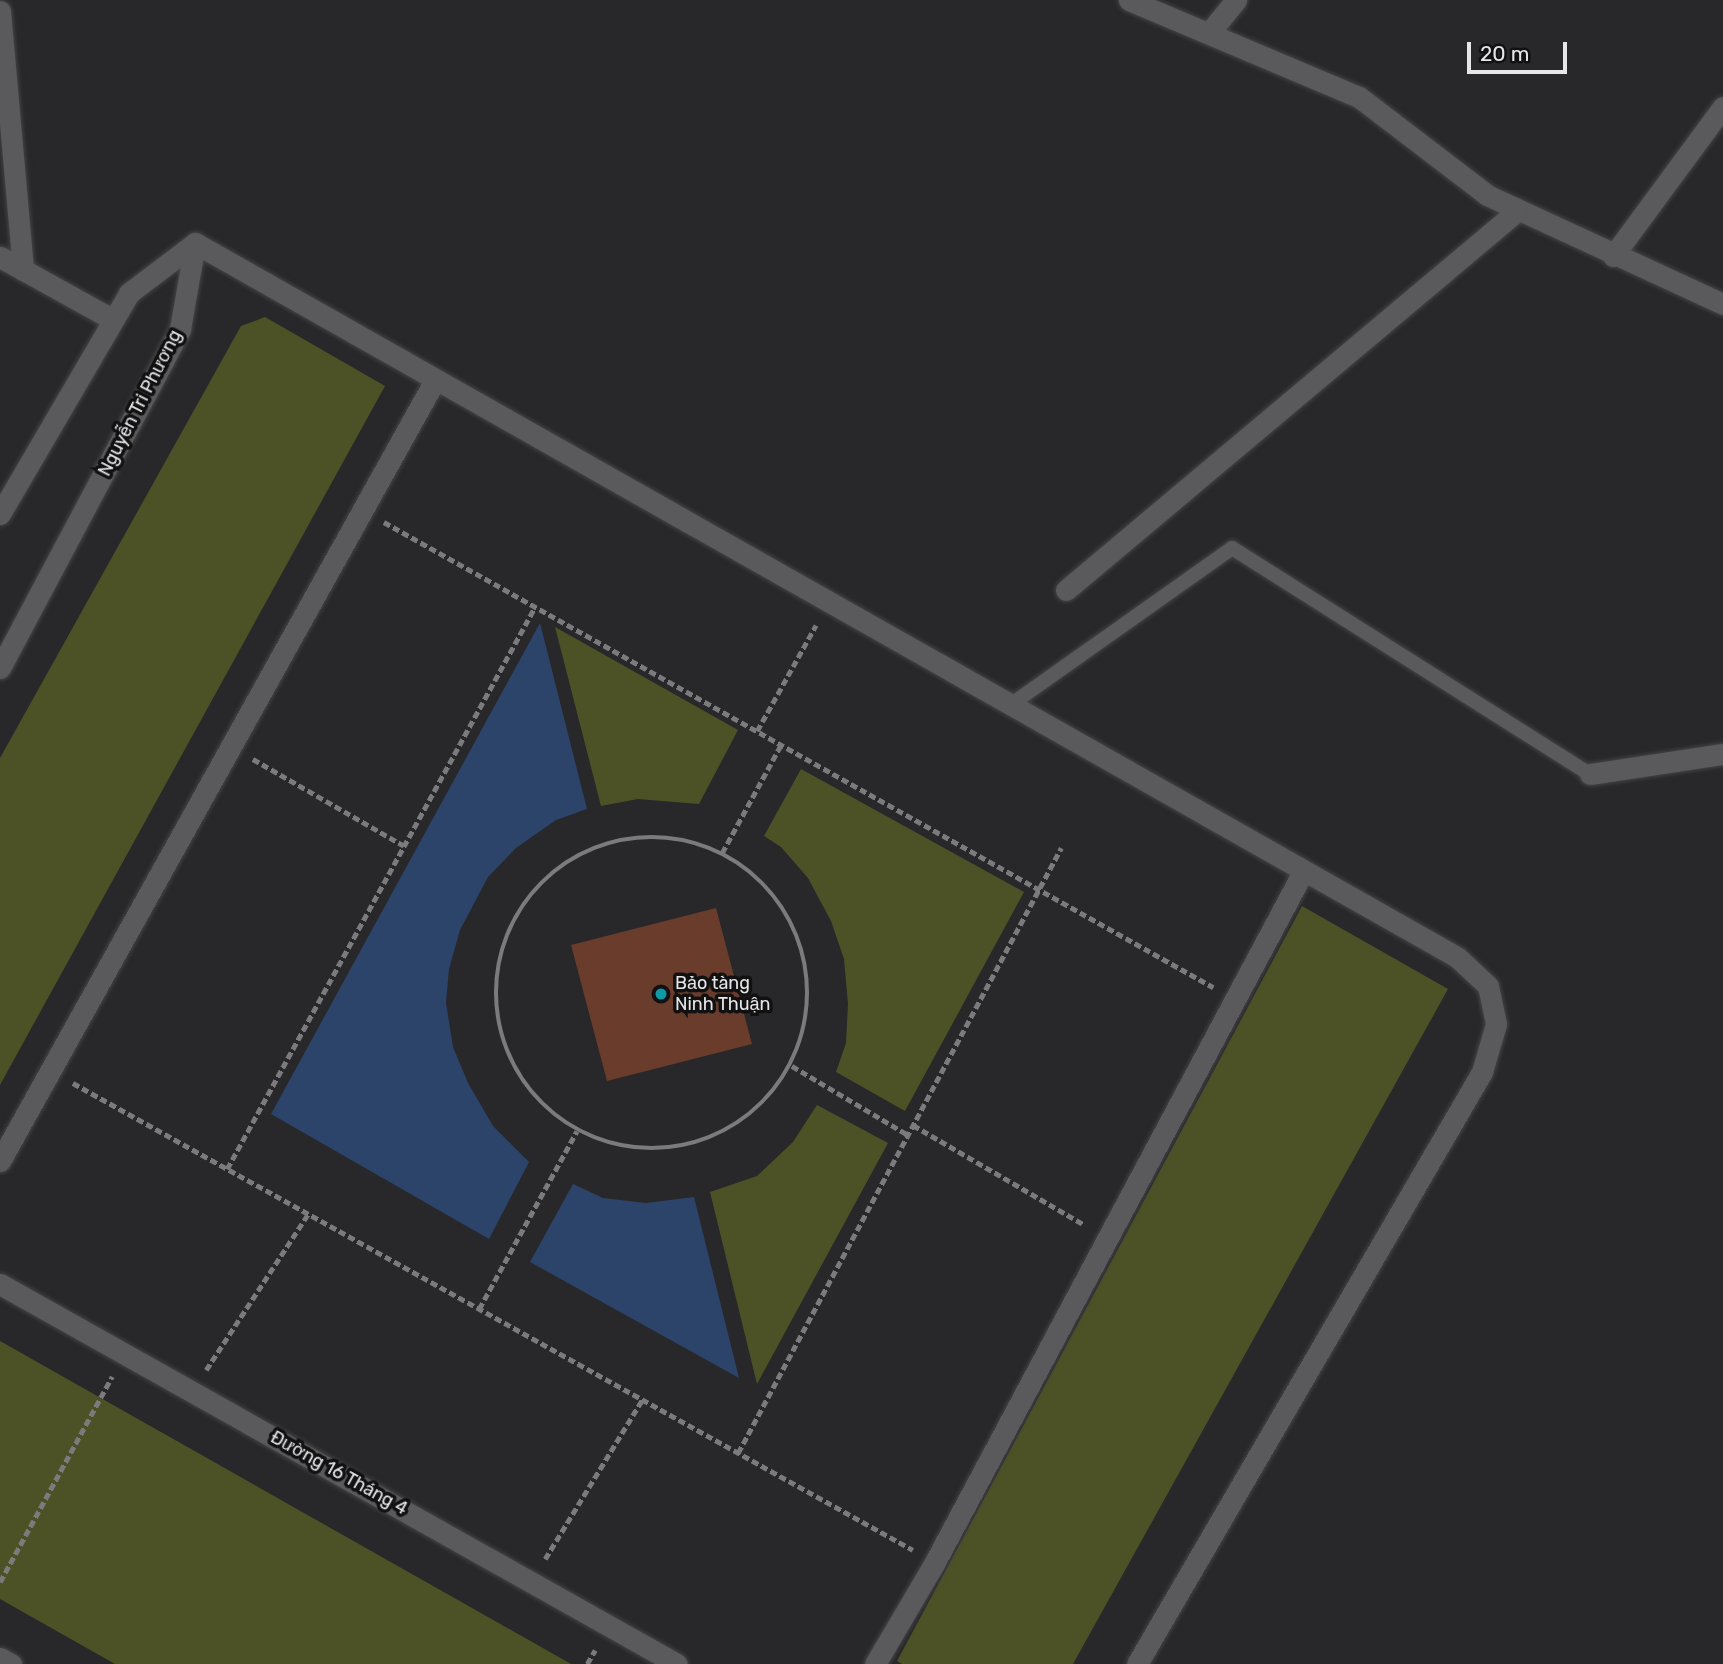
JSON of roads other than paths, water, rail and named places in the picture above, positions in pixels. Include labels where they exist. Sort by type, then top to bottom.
[{"type":"street","points":[[1129,0],[1359,97],[1455,174],[1517,211],[1723,304]]},
{"type":"street","points":[[1209,33],[1236,0]]},
{"type":"street","points":[[0,11],[23,270]]},
{"type":"street","points":[[1613,256],[1723,107]]},
{"type":"street","points":[[1066,590],[1517,211]]},
{"type":"street","points":[[0,514],[129,293],[195,243],[434,382],[1457,957],[1488,986],[1496,1024],[1482,1072],[1137,1664]]},
{"type":"street","name":"Nguyễn Tri Phương","points":[[0,668],[180,329],[195,243]]},
{"type":"street","points":[[0,257],[112,319]]},
{"type":"street","points":[[0,1161],[53,1072],[434,382]]},
{"type":"street","points":[[1590,774],[1723,754]]},
{"type":"street","points":[[875,1664],[935,1562],[1303,872]]},
{"type":"street","name":"Đường 16 Tháng 4","points":[[0,1284],[532,1580],[677,1664]]},
{"type":"street","points":[[0,1658],[11,1664]]},
{"type":"lane","points":[[1009,706],[1232,548],[1590,774]]},
{"type":"water","points":[[540,623],[587,809],[556,820],[516,848],[488,877],[460,930],[449,969],[446,1003],[453,1047],[468,1083],[493,1126],[529,1162],[489,1239],[271,1114]]},
{"type":"water","points":[[573,1184],[603,1198],[646,1203],[694,1197],[739,1378],[530,1262]]},
{"type":"place","name":"Bảo tàng Ninh Thuận","points":[[661,994]]}]
